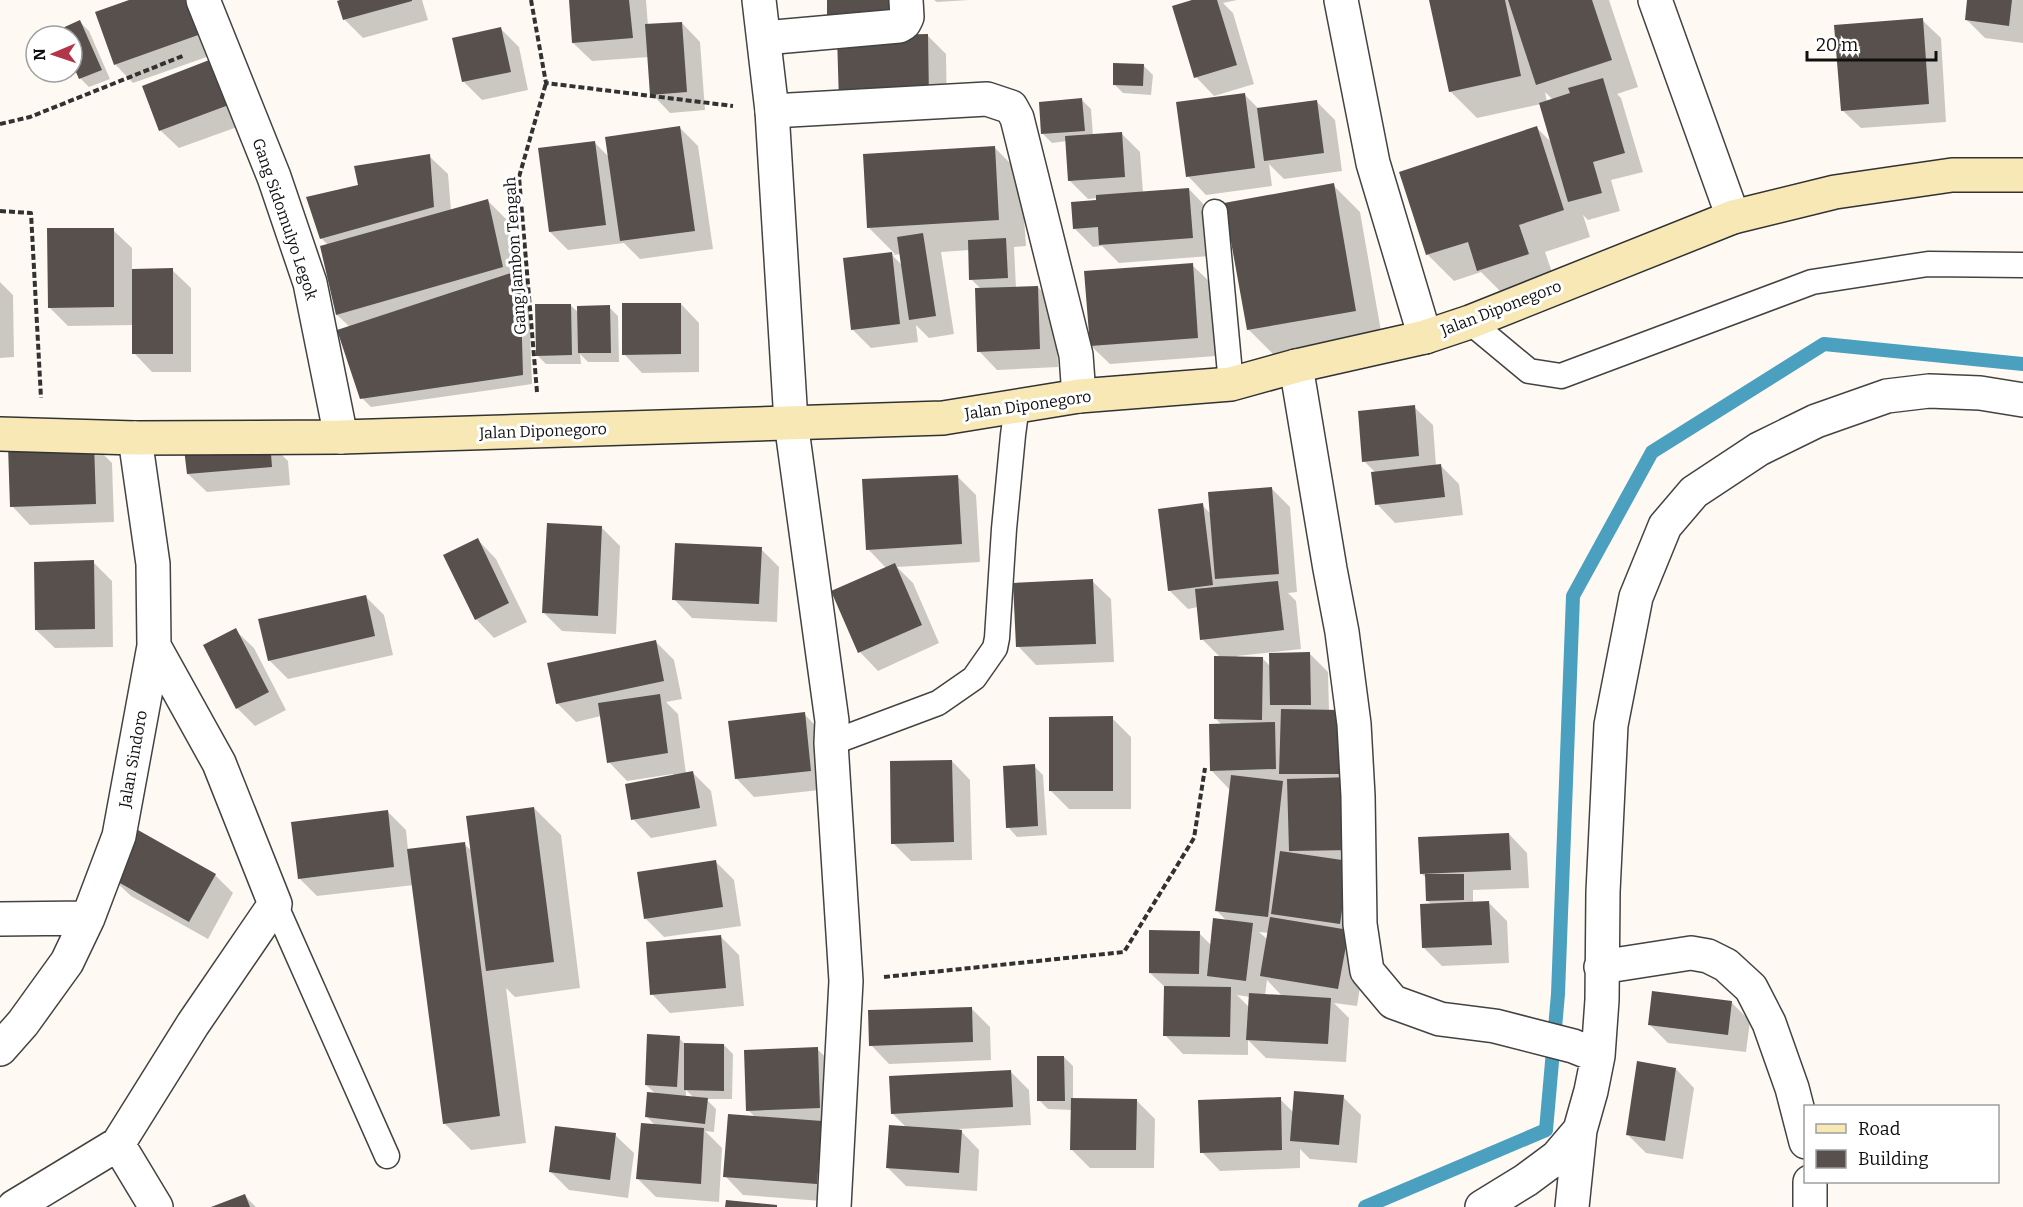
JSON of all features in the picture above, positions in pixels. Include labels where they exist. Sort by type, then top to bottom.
[{"type":"main road","name":"Jalan Diponegoro","points":[[0,434],[135,438],[341,438],[943,418],[1079,396],[1231,384],[1296,366],[1425,337],[1470,322],[1733,217],[1835,192],[1940,177],[2023,175]]},
{"type":"street","name":"Gang Sidomulyo Legok","points":[[203,0],[274,177],[310,283],[341,438]]},
{"type":"street","points":[[759,0],[772,111],[791,423],[832,721],[831,743],[846,981],[834,1207]]},
{"type":"street","points":[[764,38],[899,26],[907,17],[906,0]]},
{"type":"street","points":[[1341,0],[1373,163],[1425,337]]},
{"type":"street","points":[[1654,0],[1733,217]]},
{"type":"street","points":[[772,111],[987,99],[1011,107],[1017,118],[1076,355],[1079,396]]},
{"type":"street","points":[[1296,366],[1329,569],[1342,632],[1354,724],[1358,796],[1360,924],[1367,971],[1393,1002],[1440,1019],[1495,1026],[1586,1051]]},
{"type":"street","points":[[1572,1207],[1580,1130],[1591,1091],[1586,1051],[1602,1000],[1601,967],[1611,725],[1636,597],[1665,526],[1694,492],[1759,449],[1816,421],[1887,396],[1929,391],[1980,393],[2023,400]]},
{"type":"street","name":"Jalan Sindoro","points":[[0,1049],[23,1023],[67,962],[88,918],[119,836],[154,646],[153,564],[135,438]]},
{"type":"street","points":[[15,1207],[118,1144],[193,1024],[275,904],[219,763],[154,646]]},
{"type":"street","points":[[0,919],[88,918]]},
{"type":"street","points":[[1601,967],[1691,953],[1708,956],[1726,965],[1751,988],[1769,1023],[1792,1088],[1804,1134]]},
{"type":"street","points":[[1482,1207],[1526,1180],[1557,1157],[1580,1130]]},
{"type":"street","points":[[118,1144],[156,1207]]},
{"type":"street","points":[[1810,1183],[1810,1207]]},
{"type":"lane","points":[[1215,212],[1231,384]]},
{"type":"lane","points":[[1470,322],[1529,371],[1561,376],[1812,282],[1928,264],[2023,266]]},
{"type":"lane","points":[[831,743],[938,703],[975,678],[995,648],[998,638],[1001,571],[1017,405]]},
{"type":"lane","points":[[275,904],[387,1156]]},
{"type":"path","name":"Gang Jambon Tengah","points":[[531,0],[546,83],[519,177],[540,431]]},
{"type":"path","points":[[0,124],[30,117],[219,41]]},
{"type":"path","points":[[546,83],[772,111]]},
{"type":"path","points":[[0,211],[31,213],[44,434]]},
{"type":"path","points":[[846,981],[1124,952],[1194,838],[1205,768]]},
{"type":"building","points":[[129,0],[189,0],[201,34],[114,65],[95,12]]},
{"type":"building","points":[[569,0],[629,0],[633,38],[572,43]]},
{"type":"building","points":[[827,0],[900,0],[901,15],[827,17]]},
{"type":"building","points":[[1192,0],[1217,0],[1237,65],[1194,78],[1172,6]]},
{"type":"building","points":[[1429,0],[1505,0],[1521,76],[1449,92]]},
{"type":"building","points":[[1508,0],[1592,0],[1612,60],[1536,85]]},
{"type":"building","points":[[1967,0],[2012,0],[2009,26],[1965,20]]},
{"type":"building","points":[[337,1],[412,1],[343,20]]},
{"type":"building","points":[[1923,18],[1929,104],[1841,111],[1834,25]]},
{"type":"building","points":[[682,22],[687,92],[650,95],[645,24]]},
{"type":"building","points":[[501,27],[511,72],[462,82],[452,38]]},
{"type":"building","points":[[84,29],[102,70],[84,77]]},
{"type":"building","points":[[928,34],[929,100],[839,102],[837,36]]},
{"type":"building","points":[[217,57],[234,103],[159,131],[142,86]]},
{"type":"building","points":[[1113,63],[1144,64],[1143,86],[1113,85]]},
{"type":"building","points":[[1603,78],[1625,153],[1593,162],[1602,193],[1568,202],[1539,103],[1570,93],[1568,88]]},
{"type":"building","points":[[1245,93],[1255,168],[1186,177],[1176,102]]},
{"type":"building","points":[[1082,98],[1085,131],[1041,134],[1039,102]]},
{"type":"building","points":[[1317,100],[1324,153],[1264,161],[1257,108]]},
{"type":"building","points":[[680,126],[695,231],[620,241],[605,137]]},
{"type":"building","points":[[1537,126],[1564,210],[1519,225],[1529,254],[1477,271],[1468,242],[1426,255],[1399,172]]},
{"type":"building","points":[[1122,132],[1125,177],[1068,181],[1065,136]]},
{"type":"building","points":[[595,141],[606,225],[549,232],[538,148]]},
{"type":"building","points":[[995,146],[999,220],[867,228],[863,154]]},
{"type":"building","points":[[430,154],[434,207],[320,239],[306,197],[358,185],[354,166]]},
{"type":"building","points":[[1334,183],[1356,311],[1247,330],[1224,203]]},
{"type":"building","points":[[1189,188],[1193,238],[1099,245],[1098,227],[1073,229],[1071,202],[1096,200],[1096,195]]},
{"type":"building","points":[[488,199],[503,267],[336,315],[320,246]]},
{"type":"building","points":[[47,228],[114,228],[114,307],[48,308]]},
{"type":"building","points":[[923,233],[936,316],[909,320],[897,237]]},
{"type":"building","points":[[1006,238],[1008,278],[969,280],[968,240]]},
{"type":"building","points":[[892,252],[900,324],[851,330],[843,258]]},
{"type":"building","points":[[1193,263],[1198,338],[1090,346],[1084,271]]},
{"type":"building","points":[[173,268],[173,354],[132,354],[132,269]]},
{"type":"building","points":[[520,270],[523,375],[360,399],[337,330]]},
{"type":"building","points":[[1038,286],[1040,349],[977,352],[975,288]]},
{"type":"building","points":[[622,303],[681,303],[681,354],[622,355]]},
{"type":"building","points":[[535,304],[571,304],[572,355],[536,356]]},
{"type":"building","points":[[610,305],[611,353],[578,353],[577,306]]},
{"type":"building","points":[[1415,405],[1419,456],[1362,462],[1358,411]]},
{"type":"building","points":[[270,441],[272,467],[187,474],[184,449]]},
{"type":"building","points":[[94,443],[96,504],[10,507],[8,446]]},
{"type":"building","points":[[1441,464],[1445,497],[1375,505],[1371,472]]},
{"type":"building","points":[[958,475],[962,544],[866,550],[862,479]]},
{"type":"building","points":[[1272,487],[1279,574],[1215,579],[1208,492]]},
{"type":"building","points":[[1203,503],[1213,585],[1168,591],[1158,509]]},
{"type":"building","points":[[547,523],[602,526],[598,616],[542,613]]},
{"type":"building","points":[[478,538],[509,603],[475,620],[443,555]]},
{"type":"building","points":[[675,543],[762,547],[759,604],[672,600]]},
{"type":"building","points":[[94,560],[95,629],[35,630],[34,562]]},
{"type":"building","points":[[895,563],[922,625],[858,653],[831,591]]},
{"type":"building","points":[[1093,579],[1096,644],[1016,647],[1013,583]]},
{"type":"building","points":[[1278,581],[1284,630],[1200,640],[1195,589]]},
{"type":"building","points":[[366,595],[375,636],[268,661],[258,619]]},
{"type":"building","points":[[236,628],[269,692],[236,709],[203,645]]},
{"type":"building","points":[[656,640],[664,681],[556,704],[547,663]]},
{"type":"building","points":[[1310,652],[1311,705],[1270,705],[1269,653]]},
{"type":"building","points":[[1214,656],[1263,657],[1262,720],[1214,719]]},
{"type":"building","points":[[660,694],[668,753],[607,763],[598,703]]},
{"type":"building","points":[[1281,709],[1342,710],[1342,774],[1279,774]]},
{"type":"building","points":[[805,712],[811,771],[735,779],[728,721]]},
{"type":"building","points":[[1113,716],[1113,791],[1049,791],[1049,717]]},
{"type":"building","points":[[1275,722],[1276,769],[1210,771],[1209,724]]},
{"type":"building","points":[[952,760],[954,842],[891,844],[890,761]]},
{"type":"building","points":[[1035,764],[1038,826],[1006,828],[1003,766]]},
{"type":"building","points":[[693,771],[700,808],[631,820],[625,784]]},
{"type":"building","points":[[1231,775],[1283,781],[1268,917],[1215,911]]},
{"type":"building","points":[[1352,777],[1354,850],[1289,851],[1287,779]]},
{"type":"building","points":[[534,807],[554,962],[486,971],[466,816]]},
{"type":"building","points":[[388,810],[394,867],[298,879],[291,822]]},
{"type":"building","points":[[138,830],[216,874],[189,922],[111,878]]},
{"type":"building","points":[[1509,833],[1511,870],[1420,874],[1418,837]]},
{"type":"building","points":[[465,842],[500,1116],[443,1124],[407,849]]},
{"type":"building","points":[[1280,851],[1349,861],[1340,924],[1271,914]]},
{"type":"building","points":[[716,860],[723,907],[644,919],[637,872]]},
{"type":"building","points":[[1425,874],[1464,874],[1464,900],[1426,901]]},
{"type":"building","points":[[1489,901],[1492,945],[1422,948],[1420,904]]},
{"type":"building","points":[[1270,917],[1349,930],[1338,989],[1260,976]]},
{"type":"building","points":[[1213,918],[1253,923],[1246,981],[1207,976]]},
{"type":"building","points":[[1149,930],[1200,931],[1199,974],[1149,973]]},
{"type":"building","points":[[721,935],[726,988],[650,995],[646,942]]},
{"type":"building","points":[[1164,986],[1231,987],[1230,1037],[1163,1036]]},
{"type":"building","points":[[1652,991],[1732,1001],[1728,1035],[1648,1025]]},
{"type":"building","points":[[1249,993],[1331,998],[1328,1044],[1246,1040]]},
{"type":"building","points":[[972,1007],[973,1042],[869,1046],[868,1010]]},
{"type":"building","points":[[647,1034],[680,1036],[677,1087],[645,1085]]},
{"type":"building","points":[[684,1043],[724,1044],[724,1091],[684,1090]]},
{"type":"building","points":[[818,1047],[820,1108],[746,1111],[744,1050]]},
{"type":"building","points":[[1037,1056],[1064,1056],[1065,1101],[1037,1101]]},
{"type":"building","points":[[1637,1061],[1676,1068],[1665,1141],[1626,1135]]},
{"type":"building","points":[[1011,1070],[1013,1107],[891,1114],[889,1076]]},
{"type":"building","points":[[1294,1091],[1344,1095],[1339,1145],[1290,1141]]},
{"type":"building","points":[[647,1092],[708,1098],[705,1124],[645,1117]]},
{"type":"building","points":[[1281,1097],[1282,1150],[1200,1153],[1198,1100]]},
{"type":"building","points":[[1071,1098],[1137,1099],[1136,1150],[1070,1150]]},
{"type":"building","points":[[728,1114],[822,1121],[817,1184],[723,1177]]},
{"type":"building","points":[[641,1123],[704,1128],[701,1184],[636,1179]]},
{"type":"building","points":[[889,1125],[962,1130],[959,1173],[886,1168]]},
{"type":"building","points":[[555,1126],[616,1133],[610,1180],[549,1172]]},
{"type":"building","points":[[245,1194],[250,1207],[211,1207]]},
{"type":"building","points":[[726,1200],[777,1205],[777,1207],[725,1207]]},
{"type":"waterway","points":[[1365,1207],[1546,1130],[1558,994],[1573,596],[1652,452],[1824,344],[2023,364]]}]
